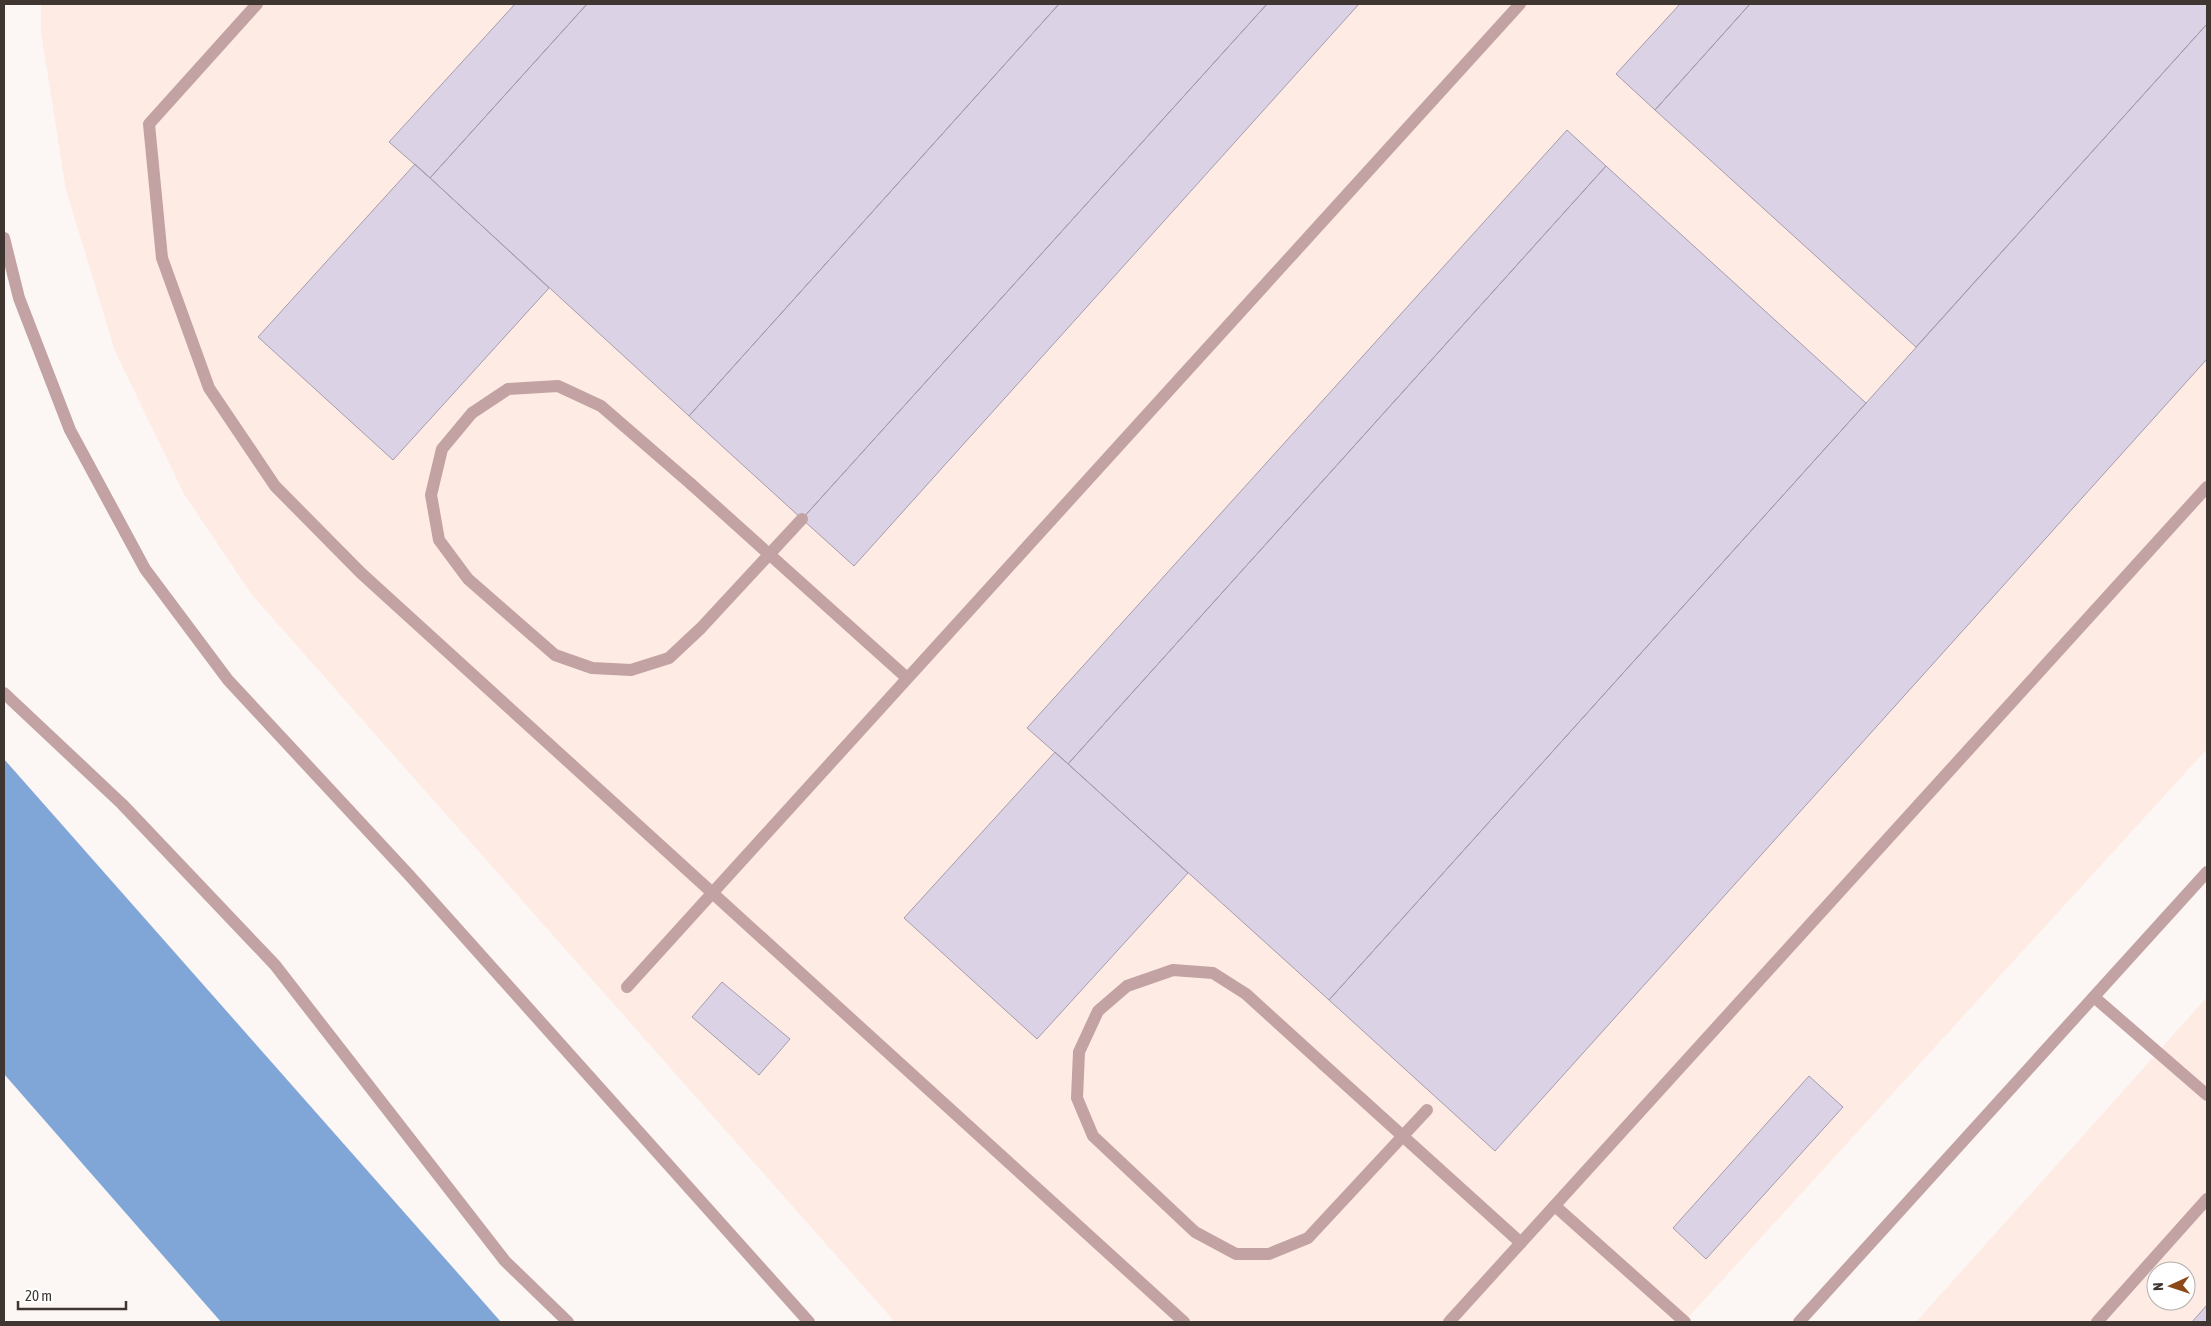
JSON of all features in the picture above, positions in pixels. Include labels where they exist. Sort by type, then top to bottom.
[{"type":"street","points":[[257,4],[149,124],[162,258],[209,388],[275,486],[361,573],[1184,1322]]},
{"type":"street","points":[[627,986],[1520,4]]},
{"type":"street","points":[[4,238],[20,298],[70,430],[145,569],[228,680],[410,876],[809,1322]]},
{"type":"street","points":[[802,519],[702,628],[669,658],[631,670],[592,668],[555,655],[468,579],[439,540],[431,495],[442,449],[472,413],[508,389],[558,386],[601,406],[691,484],[907,678]]},
{"type":"street","points":[[1449,1322],[2207,487]]},
{"type":"street","points":[[4,693],[122,804],[275,965],[505,1261],[568,1322]]},
{"type":"street","points":[[1799,1322],[2207,872]]},
{"type":"street","points":[[1427,1110],[1308,1238],[1269,1254],[1236,1254],[1195,1232],[1093,1136],[1077,1098],[1079,1052],[1098,1011],[1127,986],[1173,970],[1213,973],[1246,994],[1322,1064],[1521,1244]]},
{"type":"street","points":[[2094,997],[2207,1095]]},
{"type":"street","points":[[2097,1322],[2207,1199]]},
{"type":"street","points":[[1554,1206],[1685,1322]]},
{"type":"shaded area","points":[[41,4],[2207,4],[2207,749],[1684,1322],[895,1322],[252,595],[184,494],[115,351],[66,190],[41,32]]},
{"type":"shaded area","points":[[2207,997],[2207,1322],[1916,1322]]},
{"type":"water","points":[[4,759],[501,1322],[221,1322],[4,1074]]},
{"type":"building","points":[[515,4],[587,4],[430,178],[389,142]]},
{"type":"building","points":[[587,4],[1059,4],[689,416],[430,178]]},
{"type":"building","points":[[1059,4],[1267,4],[802,519],[689,416]]},
{"type":"building","points":[[1267,4],[1359,4],[854,566],[802,519]]},
{"type":"building","points":[[1680,4],[1750,4],[1655,110],[1616,74]]},
{"type":"building","points":[[1750,4],[2207,4],[2207,24],[1916,347],[1655,110]]},
{"type":"building","points":[[2207,24],[2207,359],[1495,1151],[1329,1000]]},
{"type":"building","points":[[1567,130],[1606,166],[1068,764],[1027,728]]},
{"type":"building","points":[[415,164],[549,288],[393,460],[258,337]]},
{"type":"building","points":[[1606,166],[1866,403],[1329,1000],[1068,764]]},
{"type":"building","points":[[1055,752],[1188,873],[1037,1039],[904,918]]},
{"type":"building","points":[[722,982],[790,1039],[759,1075],[692,1017]]},
{"type":"building","points":[[1809,1076],[1843,1107],[1706,1259],[1673,1228]]},
{"type":"building","points":[[2207,1305],[2207,1322],[2192,1322]]}]
